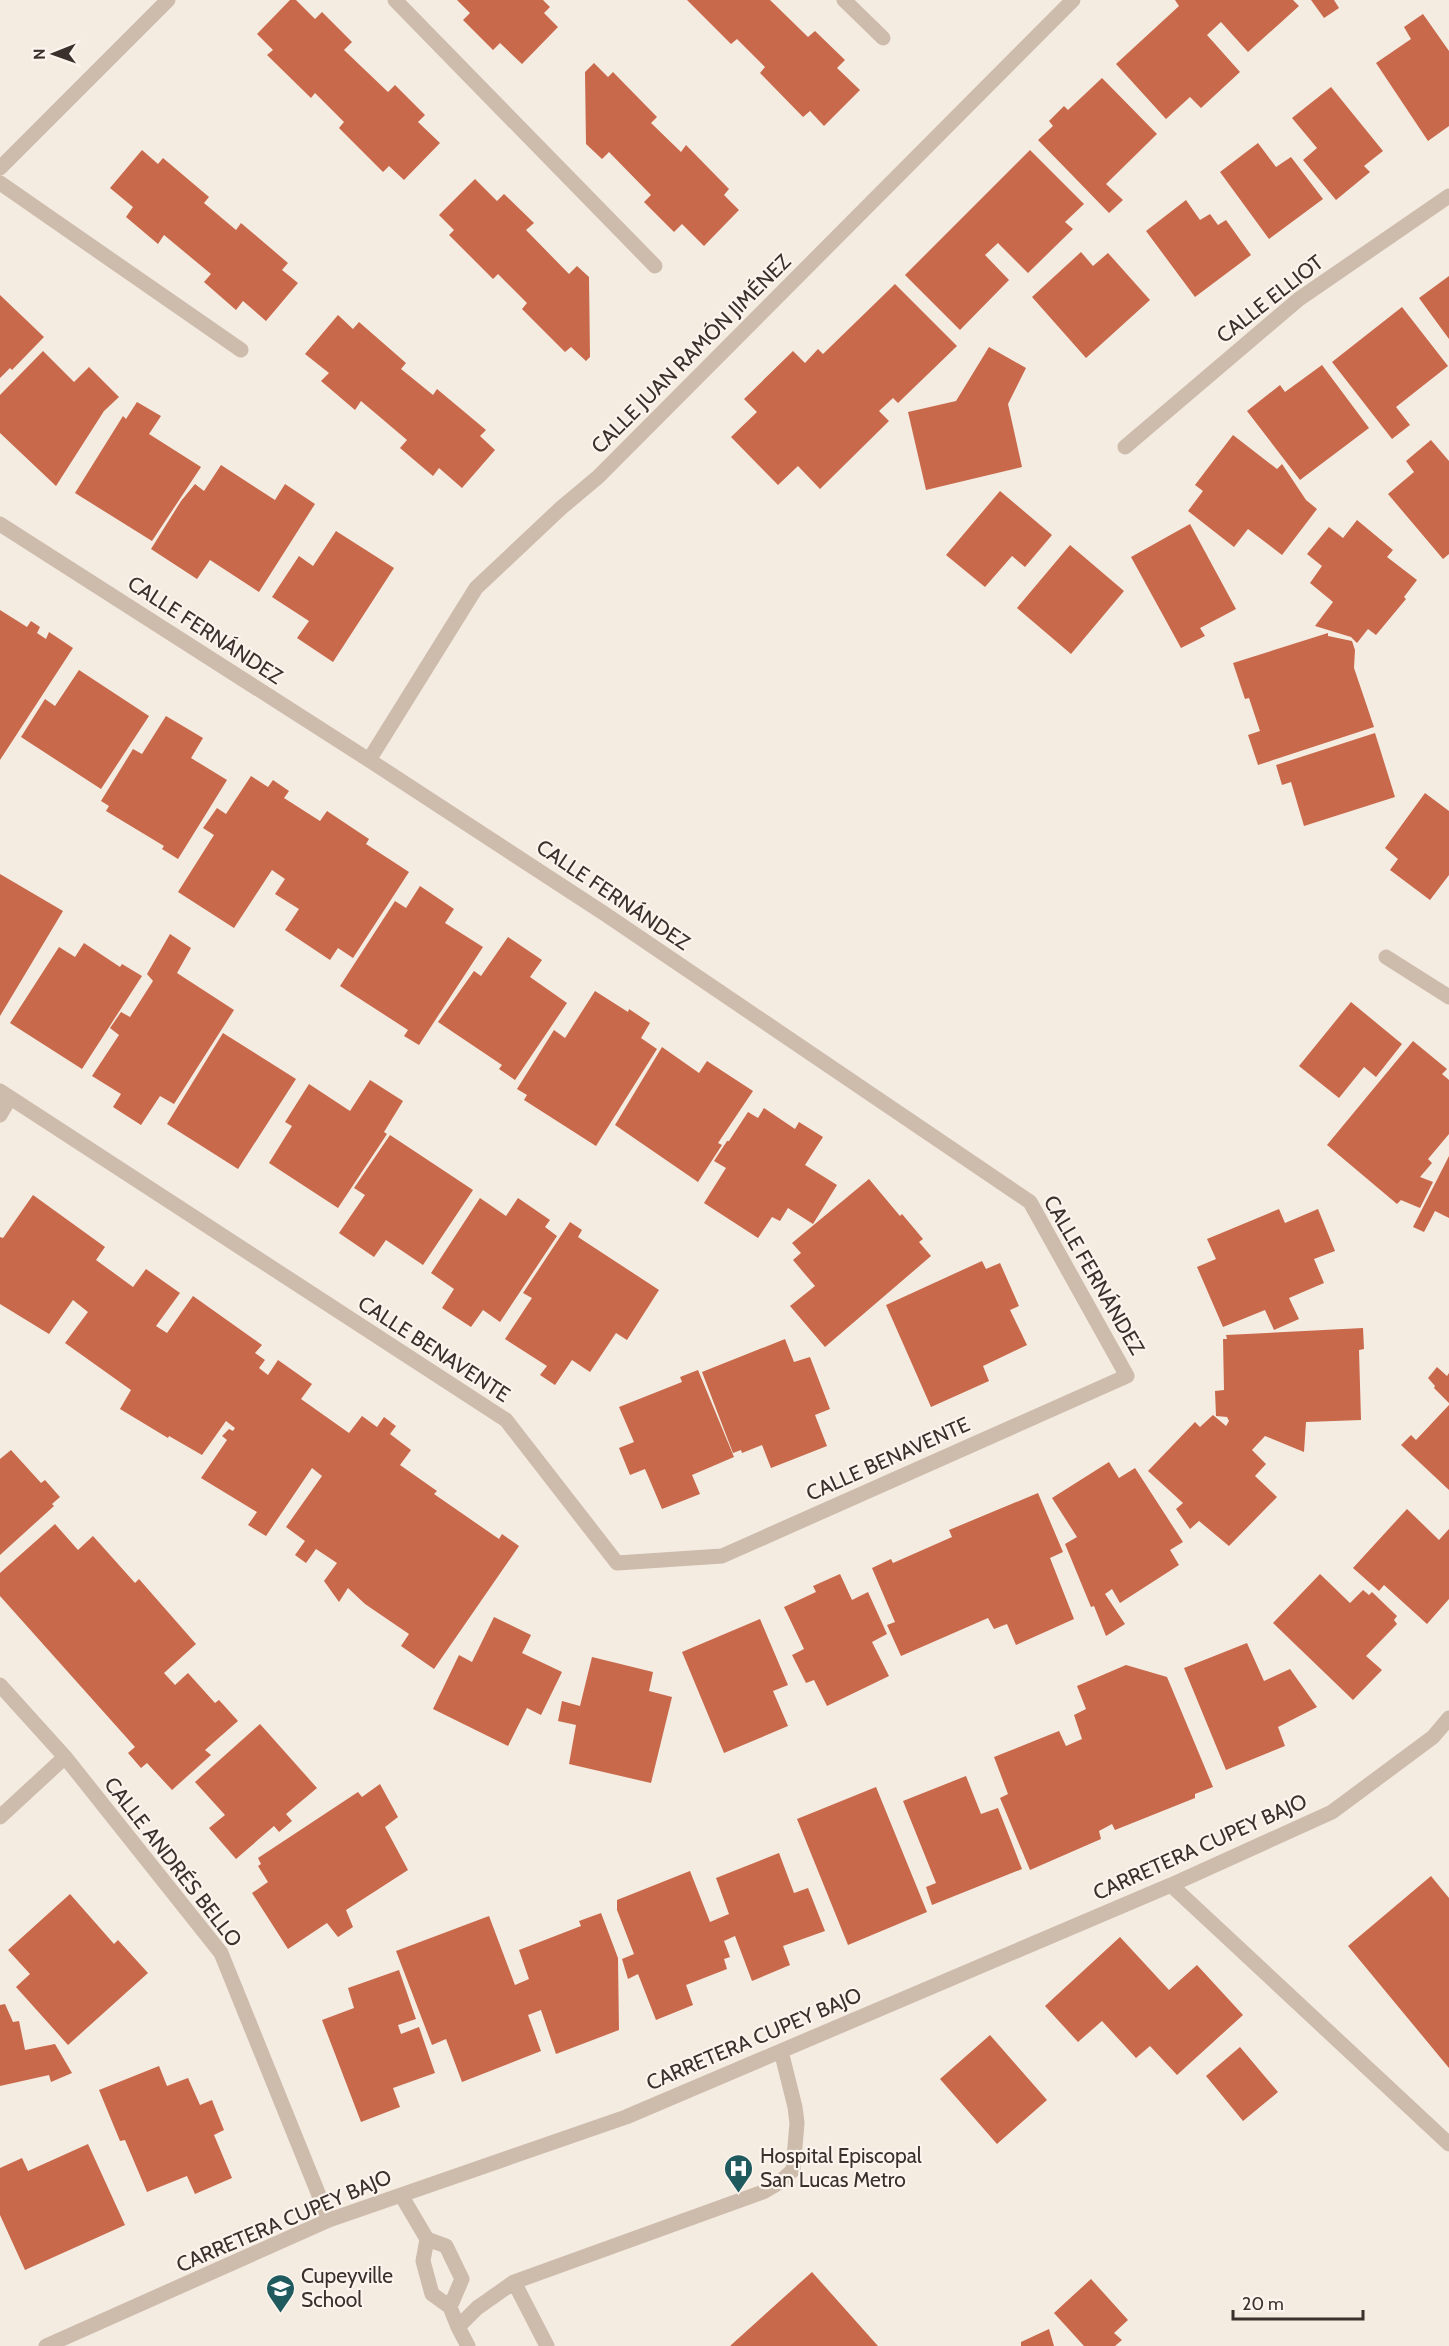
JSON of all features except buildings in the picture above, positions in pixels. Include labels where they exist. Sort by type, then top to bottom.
[{"type":"street","points":[[0,168],[168,0]]},
{"type":"street","points":[[395,0],[655,266]]},
{"type":"street","points":[[844,0],[883,38]]},
{"type":"street","name":"CALLE JUAN RAMÓN JIMÉNEZ","points":[[369,760],[476,588],[606,468],[1073,0]]},
{"type":"street","points":[[0,183],[241,350]]},
{"type":"street","name":"CALLE ELLIOT","points":[[1125,447],[1299,298],[1449,196]]},
{"type":"street","name":"CALLE FERNÁNDEZ","points":[[0,524],[605,914],[1030,1202],[1127,1376]]},
{"type":"street","points":[[1386,957],[1449,997]]},
{"type":"street","points":[[0,1115],[5,1095]]},
{"type":"street","name":"CALLE BENAVENTE","points":[[5,1095],[506,1420],[617,1563],[722,1556],[1127,1376]]},
{"type":"street","name":"CALLE ANDRÉS BELLO","points":[[0,1685],[65,1757],[221,1953],[329,2220]]},
{"type":"street","name":"CARRETERA CUPEY BAJO","points":[[46,2346],[329,2220],[626,2116],[1171,1885],[1332,1812],[1433,1737],[1449,1718]]},
{"type":"street","points":[[0,1817],[65,1757]]},
{"type":"street","points":[[1171,1885],[1449,2144]]},
{"type":"street","points":[[458,2327],[477,2308],[514,2282],[763,2192],[780,2182],[793,2170],[797,2123],[781,2051]]},
{"type":"street","points":[[401,2194],[427,2239],[446,2246],[462,2279],[450,2307]]},
{"type":"street","points":[[427,2239],[423,2261],[432,2294],[450,2307],[468,2346]]},
{"type":"street","points":[[514,2282],[547,2346]]},
{"type":"place","name":"Hospital Episcopal San Lucas Metro","points":[[739,2194]]},
{"type":"place","name":"Cupeyville School","points":[[280,2314]]}]
